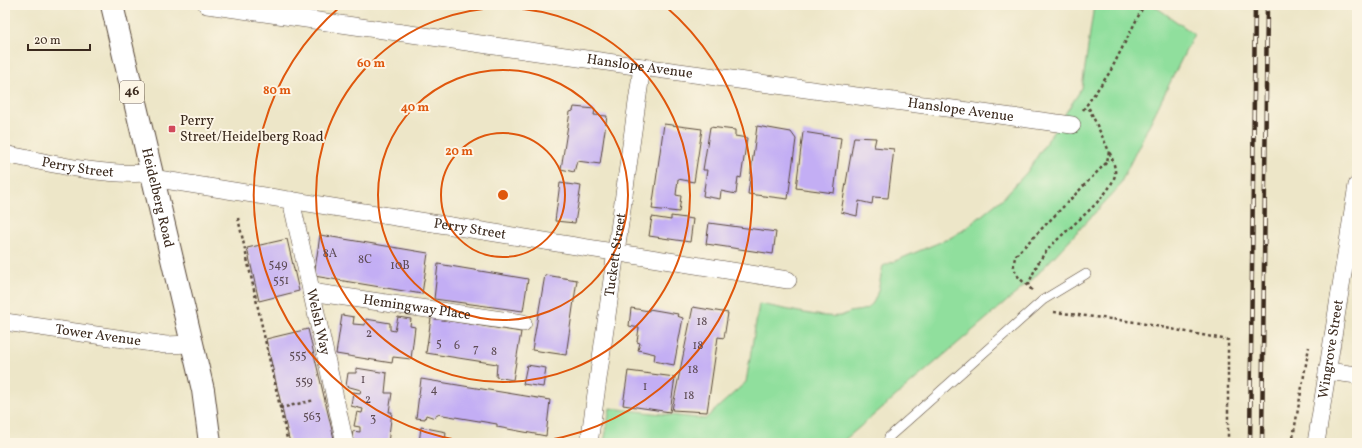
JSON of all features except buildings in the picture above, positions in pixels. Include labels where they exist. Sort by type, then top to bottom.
[{"type":"main road","name":"Heidelberg Road","points":[[112,5],[151,176],[203,390],[210,443]]},
{"type":"main road","name":"Heidelberg Road","points":[[203,390],[226,443]]},
{"type":"street","name":"Hanslope Avenue","points":[[207,5],[642,67],[1072,124]]},
{"type":"street","name":"Tuckett Street","points":[[589,443],[642,67]]},
{"type":"street","name":"Perry Street","points":[[5,154],[96,172],[151,176],[788,280]]},
{"type":"street","name":"Wingrove Street","points":[[1316,443],[1357,185]]},
{"type":"street","name":"Welsh Way","points":[[291,200],[345,443]]},
{"type":"street","name":"Hemingway Place","points":[[311,292],[523,323]]},
{"type":"street","name":"Tower Avenue","points":[[5,322],[166,345],[191,344]]},
{"type":"street","points":[[1327,371],[1357,375]]},
{"type":"lane","points":[[888,443],[889,437],[1043,300],[1086,274]]},
{"type":"path","points":[[1072,124],[1110,72],[1144,5]]},
{"type":"path","points":[[1028,285],[1037,265],[1046,252],[1098,201],[1112,184],[1115,174],[1109,151],[1087,104]]},
{"type":"path","points":[[1109,151],[1107,162],[1016,255],[1012,264],[1015,273],[1054,312],[1135,322],[1228,340],[1228,443]]},
{"type":"path","points":[[238,218],[288,443]]},
{"type":"path","points":[[1292,443],[1309,347]]},
{"type":"path","points":[[280,408],[318,399]]},
{"type":"green space","points":[[1094,5],[1153,5],[1194,34],[1118,188],[1034,278],[841,443],[604,443],[610,408],[705,419],[746,382],[759,304],[823,316],[841,316],[850,312],[864,310],[872,304],[878,291],[883,266],[950,238],[965,229],[1003,198],[1027,172],[1082,88]]},
{"type":"railway","points":[[1250,443],[1255,5]]},
{"type":"railway","points":[[1262,443],[1267,5]]},
{"type":"place","name":"Perry Street/Heidelberg Road","points":[[172,129]]}]
